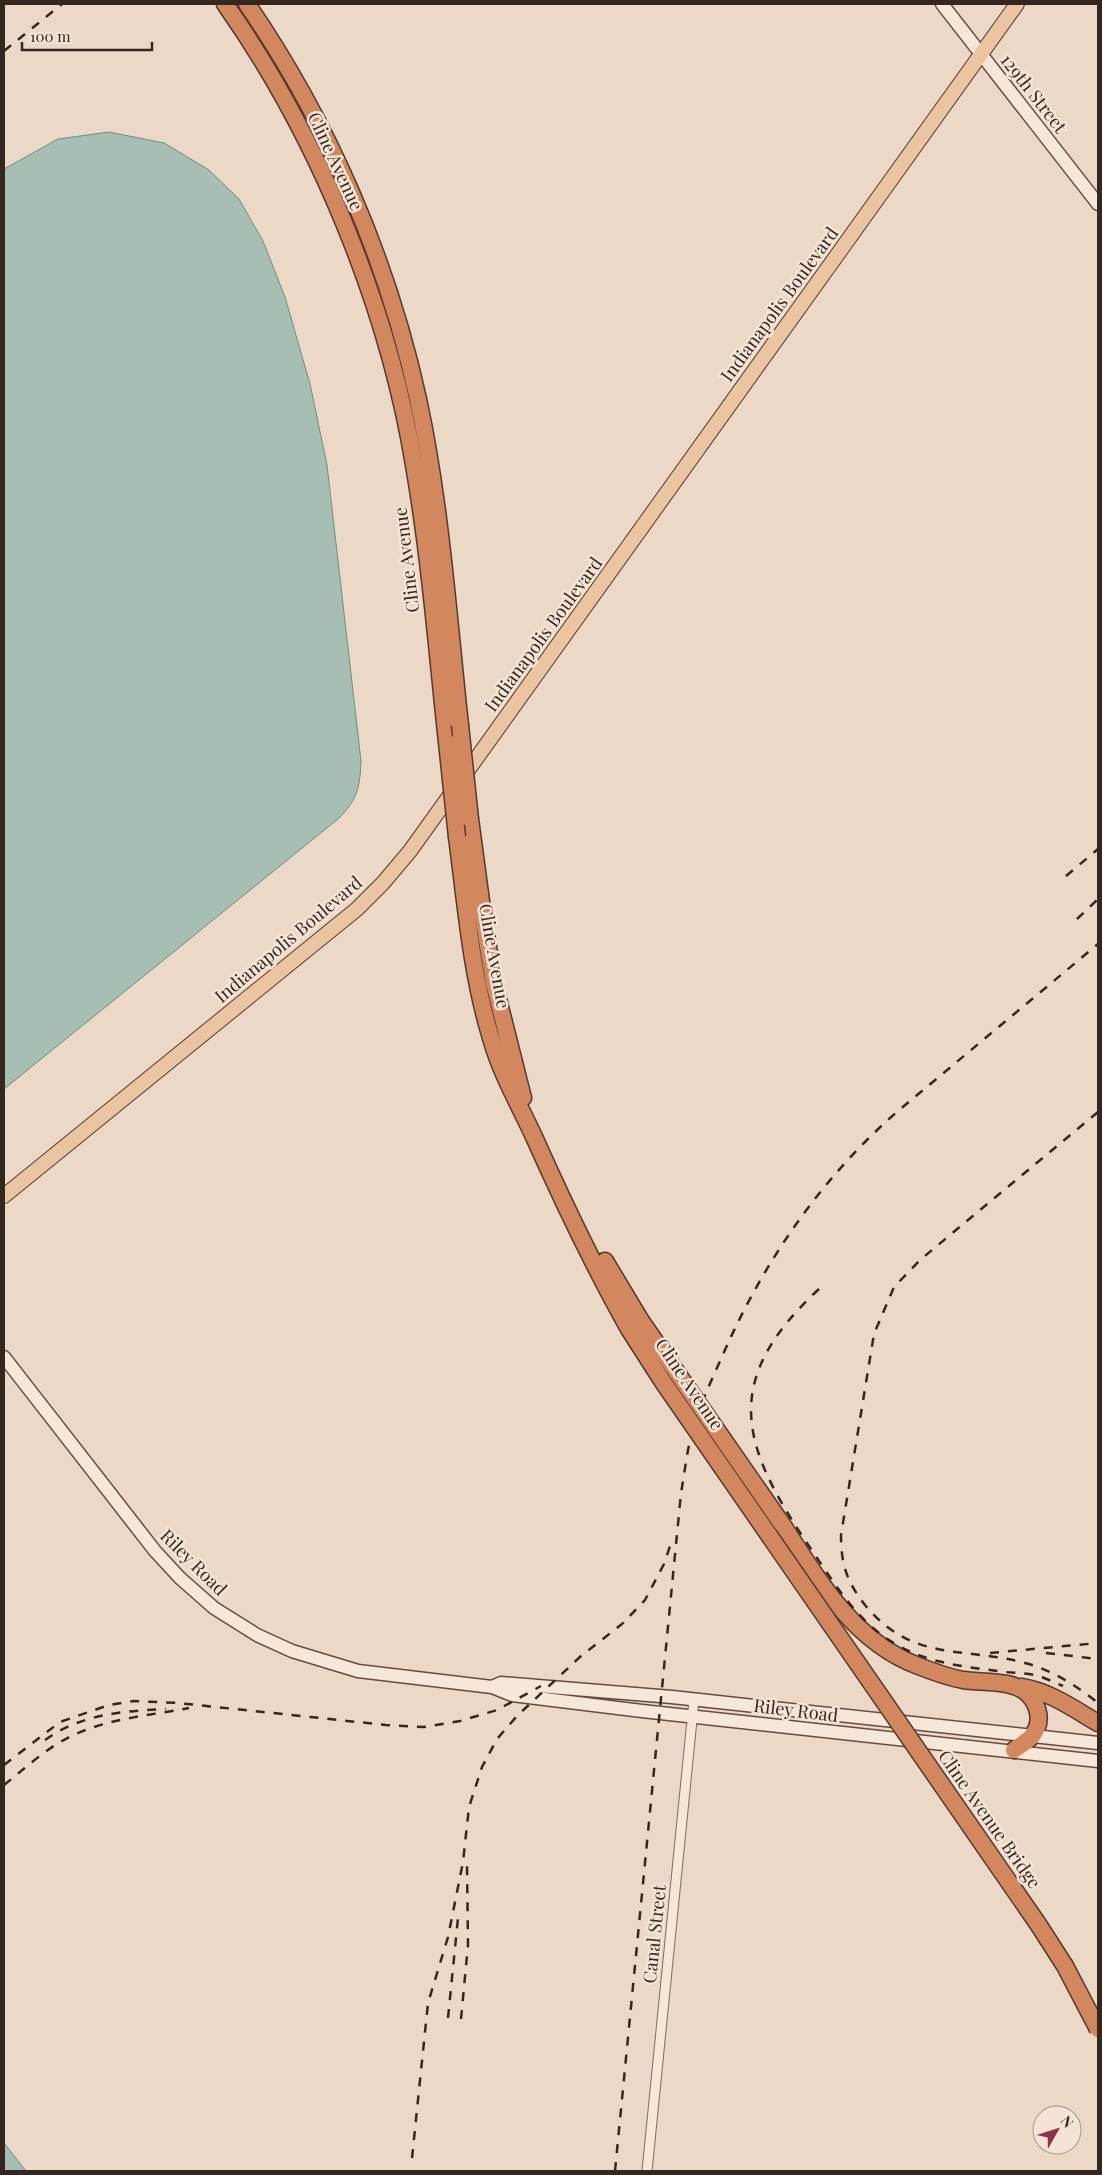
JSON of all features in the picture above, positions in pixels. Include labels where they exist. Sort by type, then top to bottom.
[{"type":"highway","name":"Cline Avenue","points":[[225,4],[273,79],[314,155],[364,277],[393,370],[407,430],[418,491],[474,968],[491,1039],[508,1082],[587,1252],[635,1325],[664,1382],[840,1636]]},
{"type":"highway","name":"Cline Avenue","points":[[247,4],[295,80],[328,143],[357,207],[393,307],[410,366],[426,441],[438,520],[482,916],[494,983],[534,1138]]},
{"type":"highway","points":[[522,1093],[568,1192],[614,1278],[635,1325],[782,1524],[833,1600],[857,1627],[879,1645],[900,1658],[934,1672],[962,1680],[1029,1688],[1046,1694],[1098,1723]]},
{"type":"highway","name":"Cline Avenue Bridge","points":[[840,1636],[1038,1924],[1065,1966],[1098,2029]]},
{"type":"highway","points":[[1014,1750],[1032,1736],[1037,1726],[1038,1711],[1026,1692],[1015,1686]]},
{"type":"main road","name":"129th Street","points":[[942,4],[1098,204]]},
{"type":"main road","name":"Indianapolis Boulevard","points":[[4,1196],[357,909],[383,883],[416,843],[1017,4]]},
{"type":"main road","name":"Riley Road","points":[[4,1357],[155,1551],[200,1597],[257,1635],[292,1652],[328,1664],[371,1674],[492,1687],[512,1695],[1014,1750],[1098,1761]]},
{"type":"main road","name":"Riley Road","points":[[492,1687],[501,1683],[694,1700],[1098,1743]]},
{"type":"street","name":"Canal Street","points":[[647,2171],[694,1700]]},
{"type":"shaded area","points":[[109,132],[164,143],[209,170],[239,199],[263,241],[285,297],[310,384],[327,465],[361,761],[360,779],[353,799],[338,819],[4,1089],[4,169],[58,139]]},
{"type":"shaded area","points":[[4,2143],[26,2171],[4,2171]]},
{"type":"railway","points":[[4,51],[62,4]]},
{"type":"railway","points":[[1066,876],[1098,849]]},
{"type":"railway","points":[[1077,919],[1098,899]]},
{"type":"railway","points":[[615,2171],[681,1493],[694,1426],[703,1400],[737,1324],[774,1257],[819,1194],[843,1165],[898,1111],[1098,944]]},
{"type":"railway","points":[[1098,1112],[920,1260],[894,1287],[874,1334],[841,1535],[842,1555],[849,1581],[865,1605],[883,1623],[901,1636],[939,1649],[1002,1658],[1035,1666],[1064,1679],[1098,1703]]},
{"type":"railway","points":[[819,1289],[786,1324],[765,1356],[753,1388],[751,1419],[758,1450],[771,1483],[791,1518],[832,1581],[851,1606],[885,1638],[911,1652],[937,1661],[1035,1675],[1063,1686]]},
{"type":"railway","points":[[412,2158],[428,2003],[448,1937],[463,1862],[469,1807],[482,1767],[497,1739],[517,1716],[581,1656],[622,1624],[645,1600],[664,1564],[672,1540]]},
{"type":"railway","points":[[990,1653],[1098,1643]]},
{"type":"railway","points":[[1046,1653],[1098,1659]]},
{"type":"railway","points":[[4,1765],[60,1722],[109,1705],[134,1701],[178,1703],[386,1725],[424,1727],[460,1721],[497,1710],[541,1686]]},
{"type":"railway","points":[[4,1785],[47,1751],[77,1734],[124,1719],[189,1708]]},
{"type":"railway","points":[[45,1740],[73,1724],[88,1719],[118,1713],[166,1709]]},
{"type":"railway","points":[[461,2019],[468,1945],[467,1865]]},
{"type":"railway","points":[[448,2018],[458,1918]]}]
